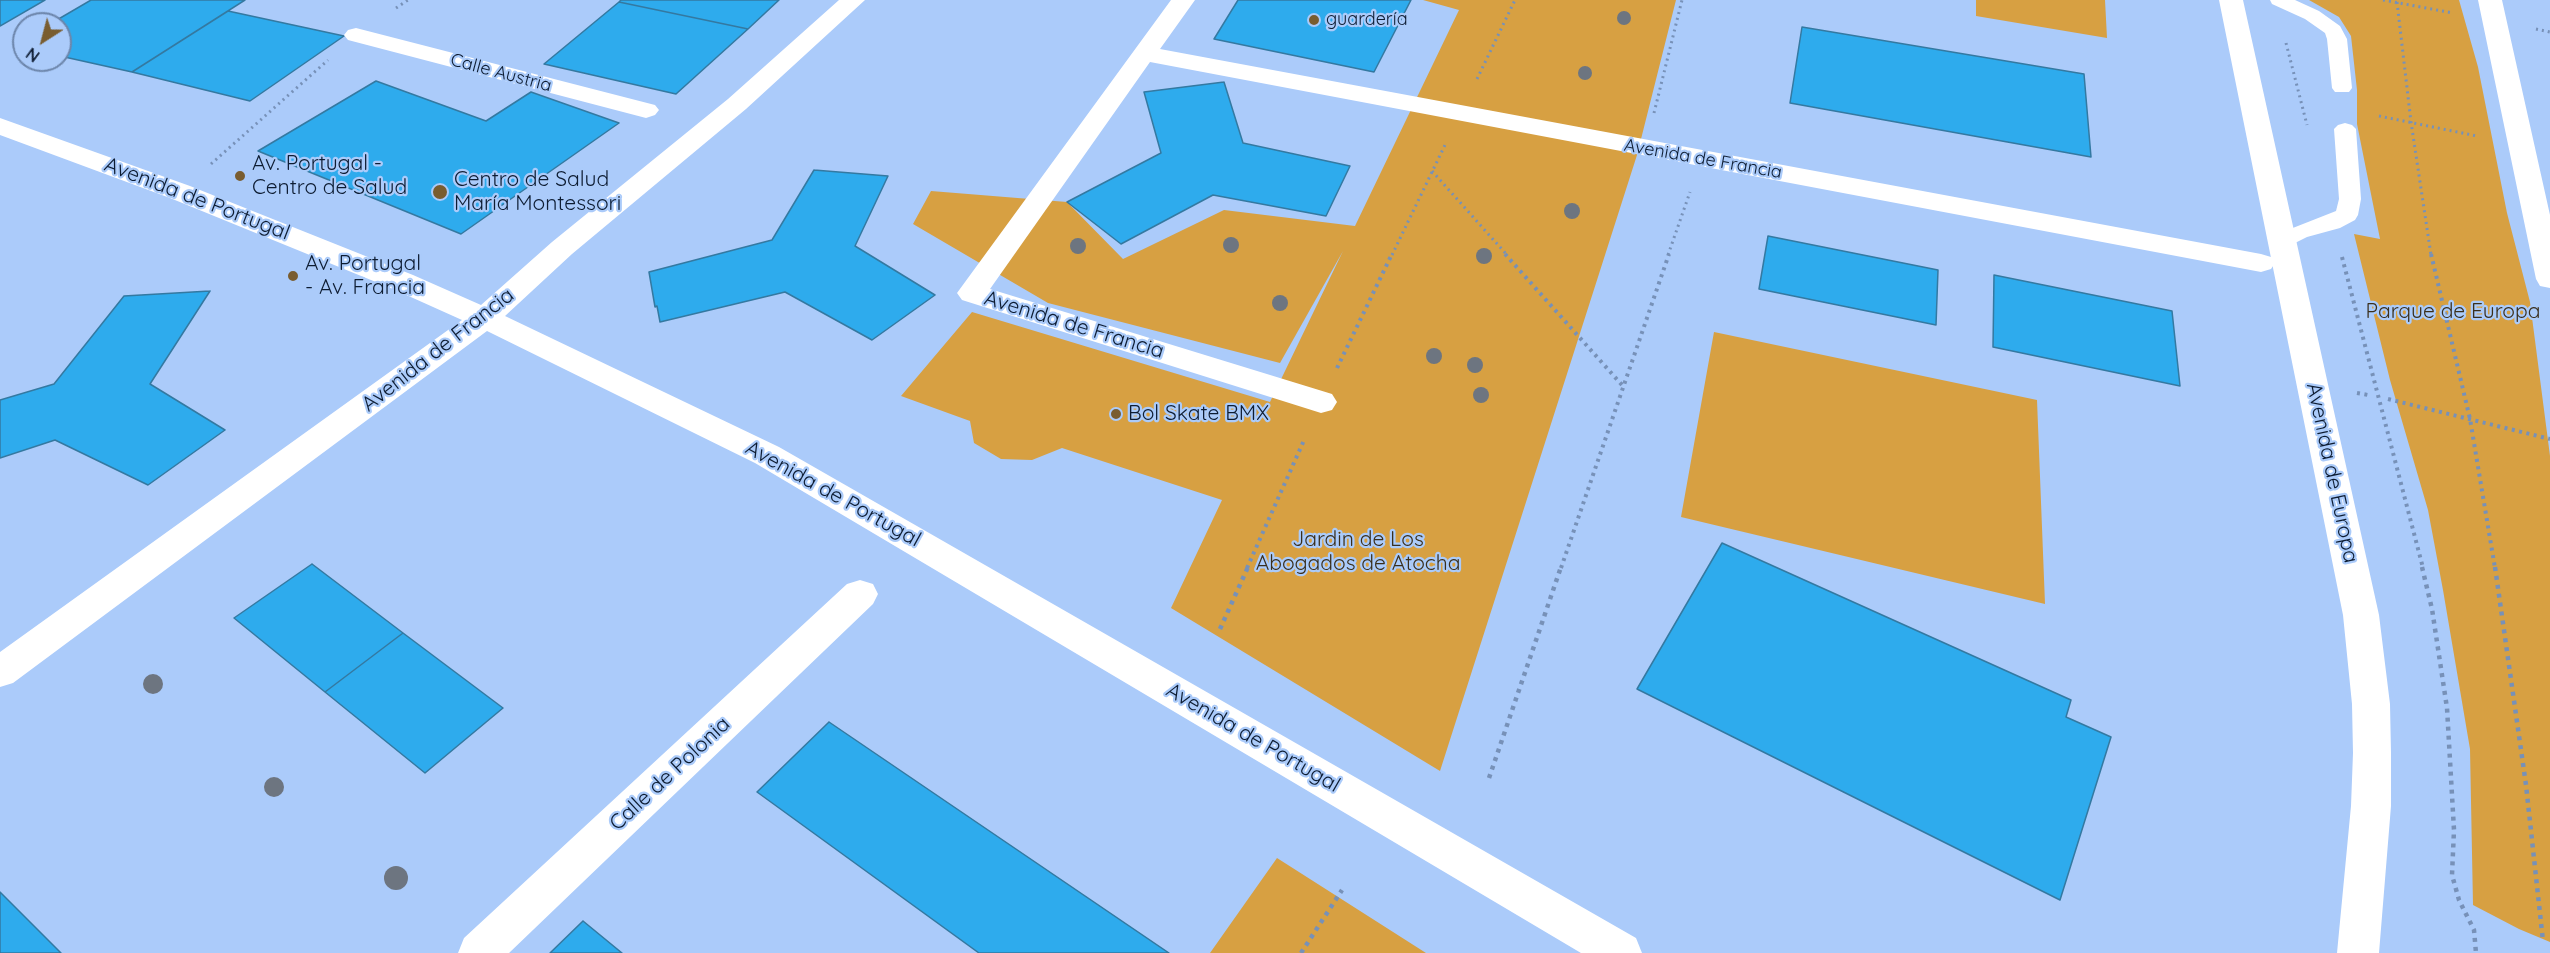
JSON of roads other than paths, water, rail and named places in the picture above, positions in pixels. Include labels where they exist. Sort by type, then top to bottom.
[{"type":"street","name":"Avenida de Francia","points":[[0,672],[483,319],[562,248],[737,104],[853,0]]},
{"type":"street","name":"Avenida de Francia","points":[[1183,0],[972,293],[1321,402]]},
{"type":"street","name":"Avenida de Europa","points":[[2231,0],[2272,252],[2359,603],[2367,662],[2371,704],[2371,806],[2358,953]]},
{"type":"street","points":[[2490,0],[2550,279]]},
{"type":"street","name":"Calle Austria","points":[[356,35],[646,111]]},
{"type":"street","name":"Avenida de Francia","points":[[1145,54],[1702,159],[2272,252]]},
{"type":"street","name":"Avenida de Portugal","points":[[0,126],[180,192],[403,282],[538,342],[767,455],[1621,953]]},
{"type":"street","name":"Calle de Polonia","points":[[479,953],[860,594]]},
{"type":"lane","points":[[2279,0],[2312,15],[2333,30],[2337,39],[2342,88]]},
{"type":"lane","points":[[2272,252],[2299,232],[2332,223],[2347,215],[2350,204],[2345,129]]},
{"type":"place","name":"guardería","points":[[1314,20]]},
{"type":"place","name":"Av. Portugal - Centro de Salud","points":[[240,176]]},
{"type":"place","name":"Centro de Salud María Montessori","points":[[440,192]]},
{"type":"place","name":"Av. Portugal - Av. Francia","points":[[293,276]]},
{"type":"place","name":"Bol Skate BMX","points":[[1116,414]]},
{"type":"park label","name":"Parque de Europa","points":[[2453,312]]},
{"type":"park label","name":"Jardin de Los Abogados de Atocha","points":[[1358,552]]}]
